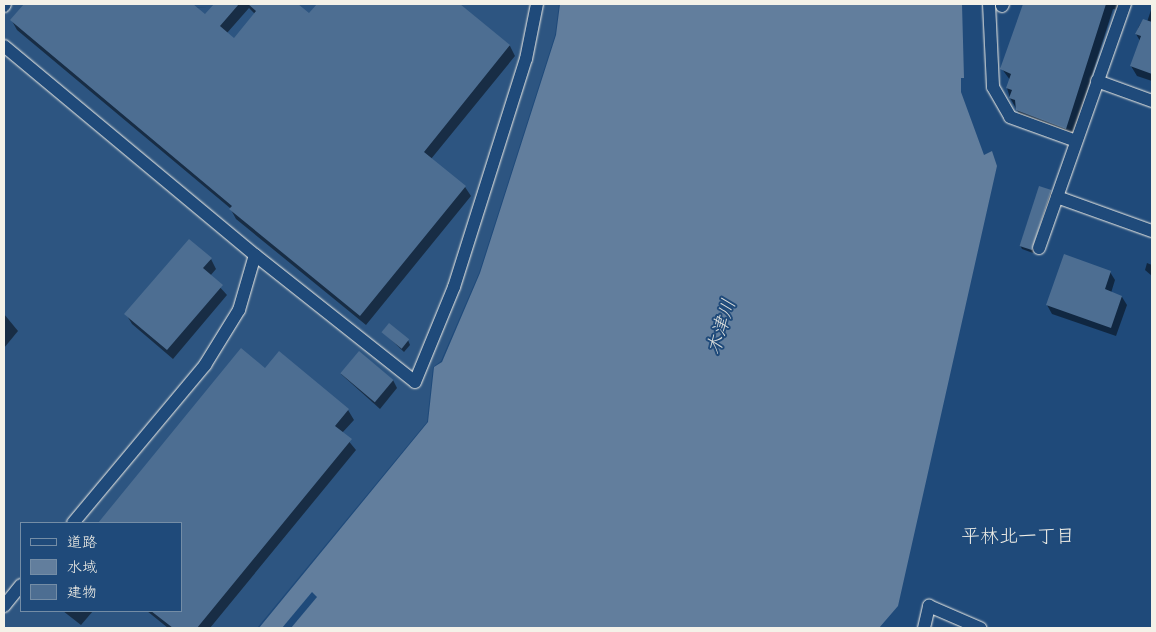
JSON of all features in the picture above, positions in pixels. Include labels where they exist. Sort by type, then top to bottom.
[{"type":"lane","points":[[4,46],[255,255],[415,382],[454,287],[526,59],[537,4]]},
{"type":"lane","points":[[989,4],[993,87],[1010,118],[1076,141]]},
{"type":"lane","points":[[1039,248],[1125,4]]},
{"type":"lane","points":[[1097,81],[1152,101]]},
{"type":"lane","points":[[1057,197],[1152,231]]},
{"type":"lane","points":[[74,522],[205,365],[239,310],[255,255]]},
{"type":"lane","points":[[4,606],[20,586]]},
{"type":"lane","points":[[924,628],[929,606],[980,628]]},
{"type":"shaded area","points":[[4,4],[559,4],[555,35],[479,273],[441,361],[433,367],[427,422],[257,628],[4,628]]},
{"type":"water","name":"木津川","points":[[560,4],[962,4],[964,78],[961,78],[961,92],[984,155],[992,151],[997,166],[898,606],[879,628],[259,628],[428,422],[434,367],[442,362],[480,273],[556,35]]},
{"type":"pier","points":[[312,592],[317,597],[291,628],[282,628]]},
{"type":"building","points":[[24,4],[193,4],[205,14],[214,4],[239,4],[220,26],[234,38],[256,11],[248,4],[298,4],[309,13],[317,4],[460,4],[510,45],[424,152],[466,186],[360,316],[229,209],[232,206],[10,20]]},
{"type":"building","points":[[1023,4],[1106,4],[1066,129],[1016,110],[1015,100],[1009,98],[1012,90],[1006,88],[1011,74],[1000,69]]},
{"type":"building","points":[[1143,19],[1152,22],[1152,74],[1130,66],[1141,36],[1135,34]]},
{"type":"building","points":[[1039,186],[1051,190],[1032,250],[1020,246]]},
{"type":"building","points":[[189,239],[212,258],[203,268],[223,285],[167,350],[124,314]]},
{"type":"building","points":[[1064,254],[1111,271],[1105,289],[1122,296],[1111,328],[1046,305]]},
{"type":"building","points":[[389,323],[409,339],[402,349],[381,332]]},
{"type":"building","points":[[241,348],[265,368],[279,351],[349,409],[335,426],[352,439],[197,628],[173,628],[152,612],[182,612],[182,522],[99,522]]},
{"type":"building","points":[[359,351],[393,380],[375,402],[340,373]]},
{"type":"district","name":"平林北一丁目","points":[[1018,537]]}]
